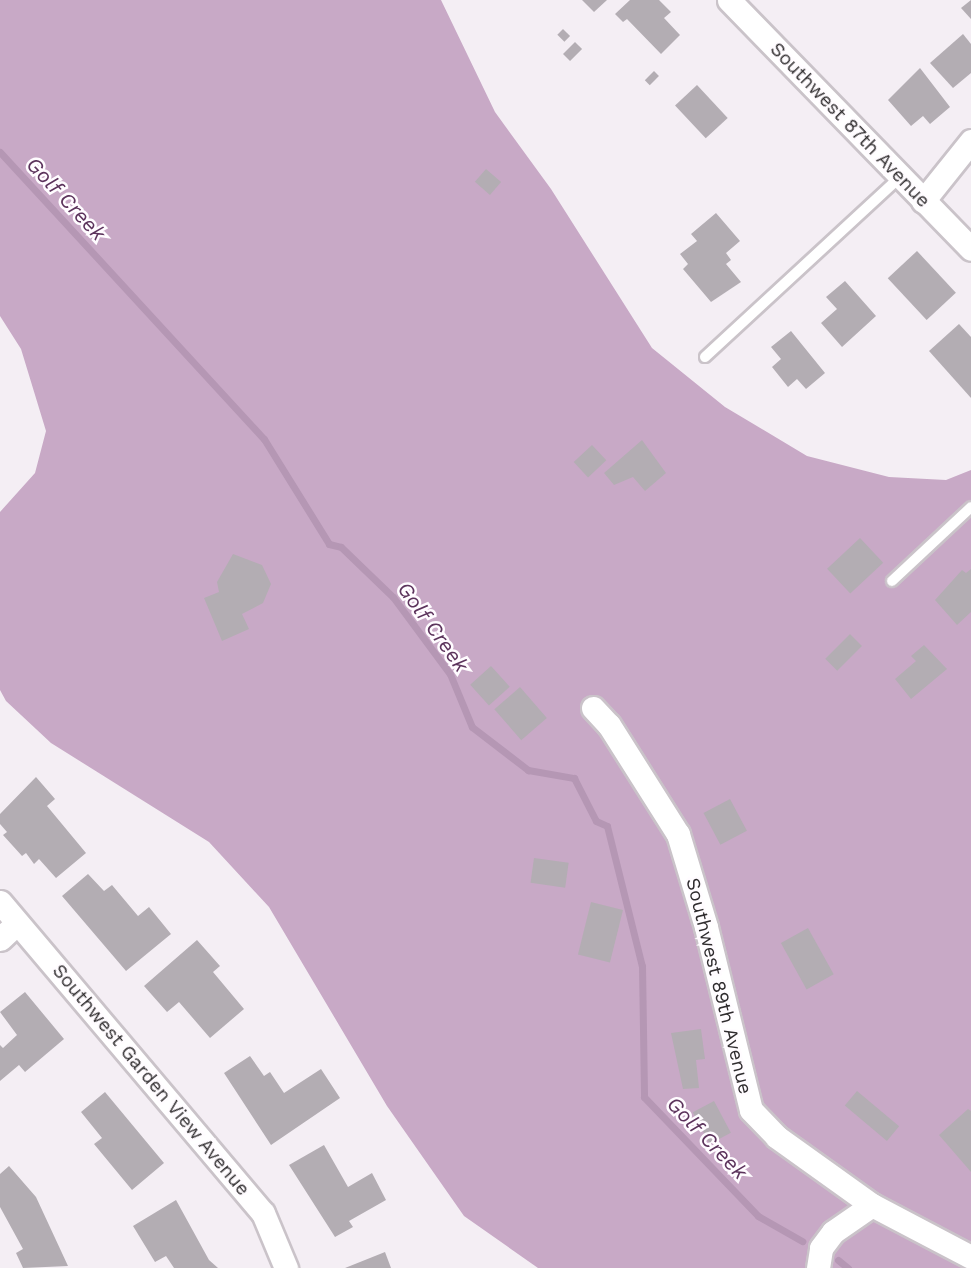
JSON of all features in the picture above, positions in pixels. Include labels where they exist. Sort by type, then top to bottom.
[{"type":"street","name":"Southwest 87th Avenue","points":[[729,0],[971,249]]},
{"type":"street","points":[[923,201],[971,141]]},
{"type":"street","name":"Southwest 89th Avenue","points":[[593,708],[609,725],[678,834],[706,927],[751,1110],[777,1137],[872,1205],[971,1257]]},
{"type":"street","name":"Southwest Garden View Avenue","points":[[0,902],[263,1213],[286,1268]]},
{"type":"street","points":[[0,939],[18,923]]},
{"type":"street","points":[[818,1268],[821,1248],[833,1232],[872,1205]]},
{"type":"lane","points":[[705,357],[900,177]]},
{"type":"lane","points":[[892,581],[971,507]]},
{"type":"shaded area","points":[[0,0],[441,0],[495,112],[551,189],[652,348],[725,407],[807,456],[889,477],[946,480],[971,470],[971,1268],[538,1268],[464,1216],[387,1106],[269,907],[209,842],[51,743],[6,701],[0,690],[0,512],[35,473],[46,431],[21,349],[0,316]]},
{"type":"building","points":[[582,0],[607,0],[594,12]]},
{"type":"building","points":[[630,0],[659,0],[671,12],[664,18],[680,35],[661,54],[627,19],[623,22],[615,14]]},
{"type":"building","points":[[971,0],[971,19],[961,8]]},
{"type":"building","points":[[563,29],[570,36],[564,42],[557,35]]},
{"type":"building","points":[[963,34],[971,44],[971,73],[953,88],[930,63]]},
{"type":"building","points":[[575,42],[582,49],[570,61],[563,54]]},
{"type":"building","points":[[920,68],[950,107],[930,124],[923,116],[911,126],[888,100]]},
{"type":"building","points":[[654,71],[659,76],[650,85],[645,80]]},
{"type":"building","points":[[697,85],[728,118],[706,138],[675,105]]},
{"type":"building","points":[[486,169],[501,182],[490,195],[475,182]]},
{"type":"building","points":[[716,213],[740,241],[726,253],[731,260],[726,264],[741,282],[711,302],[683,269],[688,264],[680,254],[697,241],[691,234]]},
{"type":"building","points":[[917,251],[956,293],[927,320],[888,278]]},
{"type":"building","points":[[845,281],[876,316],[842,347],[821,323],[837,309],[826,297]]},
{"type":"building","points":[[959,324],[971,337],[971,398],[929,351]]},
{"type":"building","points":[[791,331],[825,373],[806,389],[797,379],[788,387],[772,367],[781,359],[771,347]]},
{"type":"building","points":[[642,440],[666,473],[645,491],[633,477],[614,485],[604,473]]},
{"type":"building","points":[[592,445],[606,460],[588,477],[574,462]]},
{"type":"building","points":[[860,538],[883,563],[850,594],[827,569]]},
{"type":"building","points":[[233,554],[262,565],[271,584],[263,603],[242,614],[249,629],[222,641],[204,598],[219,592],[217,582]]},
{"type":"building","points":[[971,569],[971,612],[957,625],[935,600],[962,570],[966,573]]},
{"type":"building","points":[[850,634],[862,646],[837,671],[825,659]]},
{"type":"building","points":[[924,645],[947,669],[911,699],[895,679],[916,661],[911,656]]},
{"type":"building","points":[[491,666],[510,687],[489,706],[470,685]]},
{"type":"building","points":[[520,687],[547,718],[521,740],[494,709]]},
{"type":"building","points":[[36,777],[55,799],[47,806],[86,853],[56,878],[39,859],[34,864],[26,853],[22,856],[3,835],[7,832],[0,824],[0,814]]},
{"type":"building","points":[[730,799],[747,831],[720,845],[704,813]]},
{"type":"building","points":[[534,858],[569,863],[565,888],[531,883]]},
{"type":"building","points":[[88,874],[104,891],[112,885],[138,916],[149,907],[171,934],[126,971],[62,896]]},
{"type":"building","points":[[591,902],[623,910],[610,962],[578,954]]},
{"type":"building","points":[[808,928],[834,974],[807,989],[781,943]]},
{"type":"building","points":[[197,940],[220,966],[213,972],[244,1009],[210,1038],[179,1002],[167,1012],[144,986]]},
{"type":"building","points":[[25,992],[64,1039],[25,1072],[19,1065],[0,1081],[0,1045],[3,1048],[17,1035],[0,1012]]},
{"type":"building","points":[[701,1029],[705,1059],[696,1060],[699,1088],[683,1089],[671,1033]]},
{"type":"building","points":[[250,1056],[264,1076],[270,1072],[284,1093],[321,1069],[340,1098],[271,1145],[224,1073]]},
{"type":"building","points":[[857,1091],[899,1126],[887,1141],[845,1106]]},
{"type":"building","points":[[105,1092],[164,1163],[132,1190],[94,1144],[102,1138],[81,1112]]},
{"type":"building","points":[[714,1101],[731,1133],[710,1144],[693,1112]]},
{"type":"building","points":[[968,1109],[971,1111],[971,1172],[939,1135]]},
{"type":"building","points":[[324,1145],[348,1187],[372,1173],[386,1200],[349,1221],[353,1227],[335,1237],[289,1165]]},
{"type":"building","points":[[9,1166],[36,1197],[68,1266],[23,1268],[16,1253],[23,1249],[0,1207],[0,1174]]},
{"type":"building","points":[[176,1200],[209,1260],[218,1268],[174,1268],[166,1256],[155,1262],[133,1226]]},
{"type":"building","points":[[385,1252],[391,1268],[345,1268]]},
{"type":"waterway","name":"Golf Creek","points":[[0,152],[264,439],[329,544],[341,547],[393,597],[450,674],[472,727],[528,770],[574,778],[596,821],[607,826],[642,966],[644,1097],[758,1216],[802,1241]]},
{"type":"waterway","name":"Golf Creek","points":[[838,1260],[848,1268]]}]
